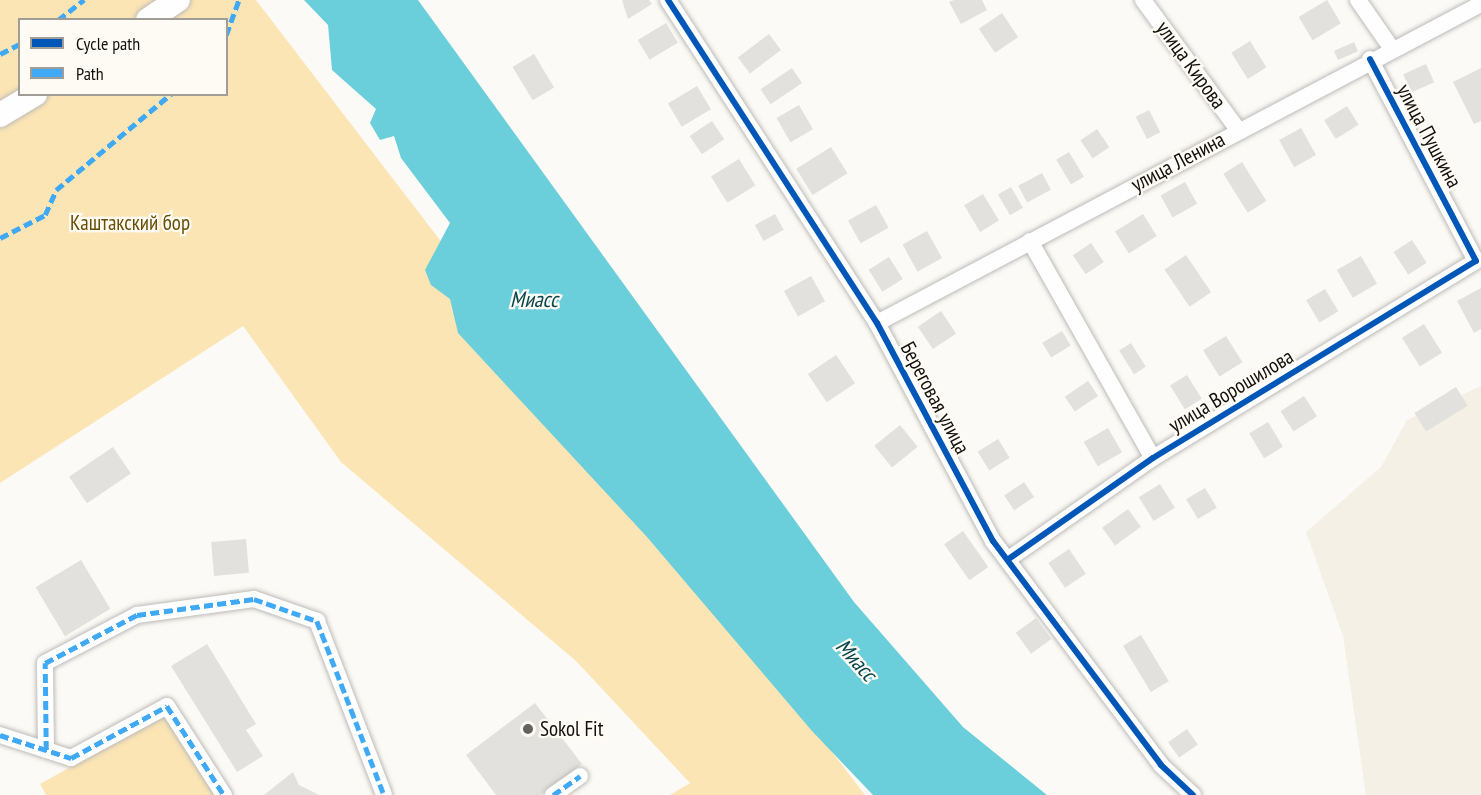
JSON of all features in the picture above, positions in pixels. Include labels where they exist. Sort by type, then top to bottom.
[{"type":"main road","points":[[151,18],[176,1]]},
{"type":"main road","points":[[0,115],[32,96]]},
{"type":"street","name":"Береговая улица","points":[[668,0],[877,323],[993,541],[1010,558],[1161,765],[1193,795]]},
{"type":"street","name":"улица Кирова","points":[[1143,0],[1238,130]]},
{"type":"street","points":[[1358,0],[1392,49]]},
{"type":"street","name":"улица Ленина","points":[[877,323],[1370,59],[1481,4]]},
{"type":"street","name":"улица Пушкина","points":[[1370,59],[1476,261]]},
{"type":"street","points":[[1030,241],[1153,458]]},
{"type":"street","name":"улица Ворошилова","points":[[1010,558],[1153,458],[1476,261]]},
{"type":"street","points":[[46,750],[45,663],[137,615],[254,599],[317,621],[384,795]]},
{"type":"street","points":[[0,735],[70,758],[167,706],[224,795]]},
{"type":"street","points":[[553,795],[580,776]]},
{"type":"shaded area","points":[[1481,386],[1481,795],[1366,795],[1343,636],[1306,532],[1381,467],[1407,420]]},
{"type":"green space","name":"Каштакский бор","points":[[0,0],[256,0],[865,795],[670,795],[690,783],[576,661],[341,462],[243,326],[0,483]]},
{"type":"green space","points":[[167,713],[218,795],[46,795],[40,784]]},
{"type":"water","name":"Миасс","points":[[304,0],[418,0],[854,602],[963,727],[1047,795],[873,795],[812,731],[647,537],[458,333],[450,299],[431,285],[425,270],[450,223],[401,158],[394,136],[380,140],[370,123],[376,109],[332,70],[328,25]]},
{"type":"building","points":[[622,0],[649,0],[652,4],[628,19]]},
{"type":"building","points":[[982,0],[987,10],[961,24],[949,2]]},
{"type":"building","points":[[1327,0],[1341,23],[1313,40],[1299,17]]},
{"type":"building","points":[[1002,13],[1018,37],[995,53],[979,29]]},
{"type":"building","points":[[666,23],[678,43],[650,60],[638,40]]},
{"type":"building","points":[[769,34],[781,50],[750,73],[738,57]]},
{"type":"building","points":[[1250,41],[1266,67],[1248,79],[1231,53]]},
{"type":"building","points":[[1354,42],[1358,51],[1338,60],[1334,51]]},
{"type":"building","points":[[534,54],[554,87],[533,100],[513,67]]},
{"type":"building","points":[[1426,64],[1434,82],[1411,92],[1403,74]]},
{"type":"building","points":[[792,68],[802,83],[771,104],[760,89]]},
{"type":"building","points":[[1481,68],[1481,121],[1474,124],[1453,82]]},
{"type":"building","points":[[697,86],[711,109],[682,127],[668,104]]},
{"type":"building","points":[[799,105],[813,129],[790,142],[776,118]]},
{"type":"building","points":[[1347,106],[1359,125],[1336,139],[1324,120]]},
{"type":"building","points":[[1149,110],[1160,132],[1147,139],[1136,117]]},
{"type":"building","points":[[712,121],[724,139],[702,154],[690,136]]},
{"type":"building","points":[[1301,128],[1316,155],[1294,167],[1279,140]]},
{"type":"building","points":[[1097,129],[1109,147],[1093,158],[1080,140]]},
{"type":"building","points":[[831,147],[847,173],[813,195],[796,169]]},
{"type":"building","points":[[1069,152],[1084,177],[1071,185],[1056,160]]},
{"type":"building","points":[[739,159],[755,185],[727,203],[711,176]]},
{"type":"building","points":[[1242,162],[1266,201],[1248,213],[1223,174]]},
{"type":"building","points":[[1042,173],[1051,190],[1027,202],[1018,186]]},
{"type":"building","points":[[1185,182],[1197,204],[1173,217],[1161,196]]},
{"type":"building","points":[[1011,187],[1023,208],[1010,215],[998,194]]},
{"type":"building","points":[[983,194],[999,221],[980,232],[964,205]]},
{"type":"building","points":[[876,205],[889,228],[861,243],[848,221]]},
{"type":"building","points":[[775,214],[784,230],[764,241],[755,225]]},
{"type":"building","points":[[1143,214],[1157,236],[1129,254],[1115,231]]},
{"type":"building","points":[[927,231],[942,258],[918,272],[903,245]]},
{"type":"building","points":[[1412,240],[1427,263],[1408,275],[1394,252]]},
{"type":"building","points":[[1091,243],[1104,262],[1086,274],[1073,255]]},
{"type":"building","points":[[1186,255],[1211,292],[1190,307],[1164,270]]},
{"type":"building","points":[[1361,256],[1377,284],[1353,298],[1337,270]]},
{"type":"building","points":[[889,257],[903,279],[882,292],[869,270]]},
{"type":"building","points":[[811,276],[825,301],[798,316],[784,291]]},
{"type":"building","points":[[1481,288],[1481,329],[1474,333],[1457,301]]},
{"type":"building","points":[[1325,289],[1338,311],[1320,323],[1306,300]]},
{"type":"building","points":[[941,311],[956,333],[933,349],[918,327]]},
{"type":"building","points":[[1424,324],[1442,353],[1420,367],[1402,338]]},
{"type":"building","points":[[1062,331],[1071,346],[1051,357],[1042,343]]},
{"type":"building","points":[[1226,336],[1242,362],[1220,377],[1203,350]]},
{"type":"building","points":[[1131,343],[1146,367],[1134,374],[1119,350]]},
{"type":"building","points":[[836,355],[855,383],[827,402],[808,374]]},
{"type":"building","points":[[1187,375],[1202,399],[1185,409],[1170,386]]},
{"type":"building","points":[[1088,381],[1098,396],[1075,412],[1065,397]]},
{"type":"building","points":[[1456,387],[1468,406],[1426,432],[1414,413]]},
{"type":"building","points":[[1304,396],[1317,416],[1294,431],[1281,411]]},
{"type":"building","points":[[1268,422],[1283,447],[1264,458],[1249,433]]},
{"type":"building","points":[[900,425],[918,447],[892,468],[874,446]]},
{"type":"building","points":[[1108,428],[1122,452],[1098,466],[1084,442]]},
{"type":"building","points":[[998,439],[1010,458],[989,470],[978,452]]},
{"type":"building","points":[[113,447],[131,474],[87,503],[69,477]]},
{"type":"building","points":[[1024,482],[1034,497],[1014,510],[1004,495]]},
{"type":"building","points":[[1160,484],[1175,508],[1154,521],[1139,497]]},
{"type":"building","points":[[1205,488],[1217,508],[1198,519],[1186,499]]},
{"type":"building","points":[[1128,509],[1141,527],[1115,546],[1102,528]]},
{"type":"building","points":[[963,531],[988,567],[969,580],[944,544]]},
{"type":"building","points":[[246,539],[249,573],[214,576],[211,542]]},
{"type":"building","points":[[1069,549],[1086,574],[1065,588],[1048,563]]},
{"type":"building","points":[[81,560],[110,609],[65,636],[36,587]]},
{"type":"building","points":[[1036,618],[1051,639],[1031,654],[1016,633]]},
{"type":"building","points":[[1141,635],[1169,681],[1151,692],[1123,646]]},
{"type":"building","points":[[207,644],[256,724],[246,730],[263,756],[237,772],[171,666]]},
{"type":"building","name":"Sokol Fit","points":[[535,703],[582,764],[541,795],[496,795],[466,755]]},
{"type":"building","points":[[1187,729],[1198,745],[1179,758],[1168,742]]},
{"type":"building","points":[[293,772],[299,785],[319,795],[264,795]]},
{"type":"marked path","points":[[61,18],[84,0]]},
{"type":"marked path","points":[[228,30],[239,0]]},
{"type":"marked path","points":[[0,54],[18,45]]},
{"type":"marked path","points":[[0,238],[45,215],[56,190],[169,96]]},
{"type":"marked path","points":[[46,750],[45,663],[137,615],[254,599],[317,621],[384,795]]},
{"type":"marked path","points":[[0,735],[71,758],[167,706],[224,795]]},
{"type":"marked path","points":[[553,795],[580,776]]},
{"type":"cycle path","points":[[668,0],[877,323],[993,541],[1161,765],[1193,795]]},
{"type":"cycle path","points":[[1010,558],[1153,458],[1476,261],[1370,59]]},
{"type":"place","name":"Sokol Fit","points":[[528,729]]}]
